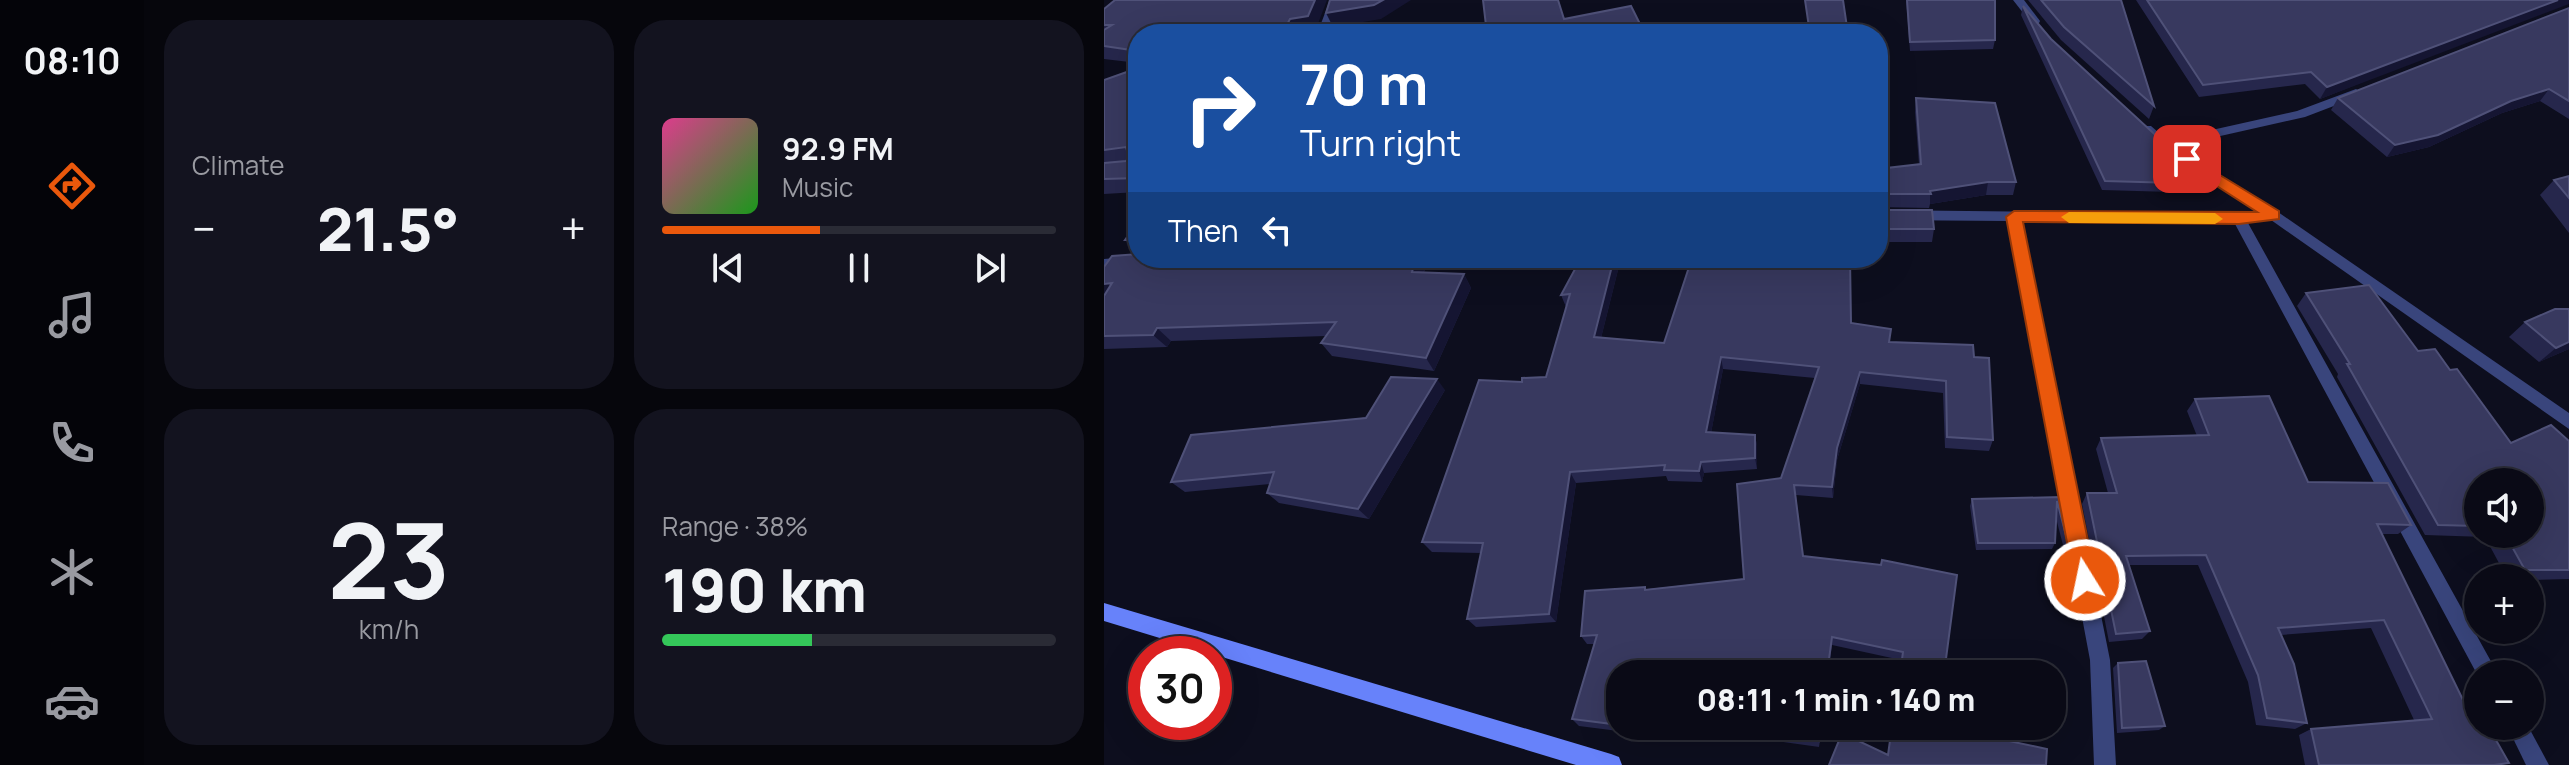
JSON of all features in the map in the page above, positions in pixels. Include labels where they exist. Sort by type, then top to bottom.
[{"type":"main road","points":[[1104,612],[1611,765]]},
{"type":"street","points":[[1326,24],[1335,0]]},
{"type":"street","points":[[2018,0],[2046,34]]},
{"type":"street","points":[[2165,145],[2301,114],[2371,88]]},
{"type":"street","points":[[2132,115],[2165,145],[2273,215],[2569,422]]},
{"type":"street","points":[[1888,215],[2239,219],[2273,215]]},
{"type":"street","points":[[2014,217],[2100,660],[2105,765]]},
{"type":"street","points":[[2239,219],[2480,660]]},
{"type":"street","points":[[1104,264],[1128,262]]},
{"type":"street","points":[[2525,740],[2538,765]]},
{"type":"building","points":[[1115,0],[1315,0],[1308,16],[1290,19],[1287,24],[1128,24],[1128,50],[1104,46],[1104,30],[1112,25],[1104,25],[1104,9]]},
{"type":"building","points":[[1330,0],[1383,0],[1374,5],[1326,13]]},
{"type":"building","points":[[1483,0],[1558,0],[1564,19],[1631,6],[1640,24],[1486,24]]},
{"type":"building","points":[[1805,0],[1843,0],[1847,24],[1809,24]]},
{"type":"building","points":[[1907,0],[1995,0],[1995,40],[1910,42]]},
{"type":"building","points":[[2041,0],[2121,0],[2154,106],[2064,27]]},
{"type":"building","points":[[2147,0],[2558,0],[2327,87],[2311,72],[2203,85]]},
{"type":"building","points":[[2023,6],[2051,39],[2162,141],[2175,183],[2105,181]]},
{"type":"building","points":[[2569,8],[2569,101],[2549,89],[2511,101],[2438,135],[2395,145],[2338,98]]},
{"type":"building","points":[[1128,72],[1128,154],[1126,147],[1104,150],[1104,80]]},
{"type":"building","points":[[1916,98],[1995,103],[2016,182],[1988,182],[1930,191],[1931,194],[1888,194],[1888,168],[1921,164]]},
{"type":"building","points":[[1128,159],[1128,178],[1104,179],[1104,163]]},
{"type":"building","points":[[2569,176],[2569,198],[2554,180]]},
{"type":"building","points":[[1888,210],[1932,210],[1934,229],[1888,229]]},
{"type":"building","points":[[1128,255],[1128,268],[1413,268],[1412,272],[1464,274],[1426,358],[1321,343],[1336,322],[1157,328],[1153,335],[1104,336],[1104,296],[1112,283],[1104,284],[1104,267],[1112,256]]},
{"type":"building","points":[[1576,268],[1611,268],[1594,337],[1664,343],[1689,268],[1850,268],[1851,323],[1891,329],[1889,342],[1973,345],[1974,357],[1989,358],[1993,440],[1947,437],[1946,381],[1860,372],[1837,448],[1832,487],[1794,485],[1803,556],[1881,565],[1882,560],[1957,575],[1946,660],[1902,660],[1903,652],[1832,637],[1829,660],[1606,660],[1606,723],[1572,719],[1597,635],[1581,636],[1585,591],[1645,587],[1645,590],[1744,579],[1737,484],[1781,478],[1819,367],[1721,357],[1706,432],[1755,435],[1755,458],[1701,462],[1699,471],[1664,470],[1665,465],[1570,472],[1549,614],[1467,619],[1483,543],[1422,542],[1479,380],[1522,382],[1522,378],[1546,377],[1570,294],[1561,295]]},
{"type":"building","points":[[2369,285],[2418,351],[2435,349],[2450,370],[2457,369],[2511,443],[2551,425],[2569,441],[2569,570],[2544,570],[2544,564],[2522,564],[2513,548],[2544,548],[2544,468],[2464,468],[2464,526],[2438,525],[2347,364],[2350,364],[2306,293]]},
{"type":"building","points":[[2555,309],[2569,309],[2569,342],[2556,348],[2525,322]]},
{"type":"building","points":[[1391,377],[1437,379],[1358,509],[1267,493],[1274,472],[1171,482],[1191,435],[1366,418]]},
{"type":"building","points":[[2269,396],[2308,482],[2388,483],[2411,525],[2377,524],[2464,702],[2464,740],[2496,740],[2509,763],[2319,765],[2311,729],[2432,719],[2384,620],[2278,628],[2294,664],[2307,723],[2267,718],[2258,675],[2206,555],[2126,556],[2150,631],[2116,634],[2087,493],[2117,493],[2101,438],[2209,435],[2195,399]]},
{"type":"building","points":[[2061,497],[2068,543],[2057,501],[2055,543],[1978,543],[1972,499]]},
{"type":"building","points":[[2146,661],[2165,726],[2122,728],[2118,663]]},
{"type":"building","points":[[1839,740],[1857,740],[1888,755],[1890,740],[2004,740],[2047,749],[2046,765],[1829,765]]},
{"type":"slow traffic","points":[[2069,217],[2215,219]]},
{"type":"route","points":[[2085,580],[2014,217],[2239,219],[2273,215],[2187,159]]}]
